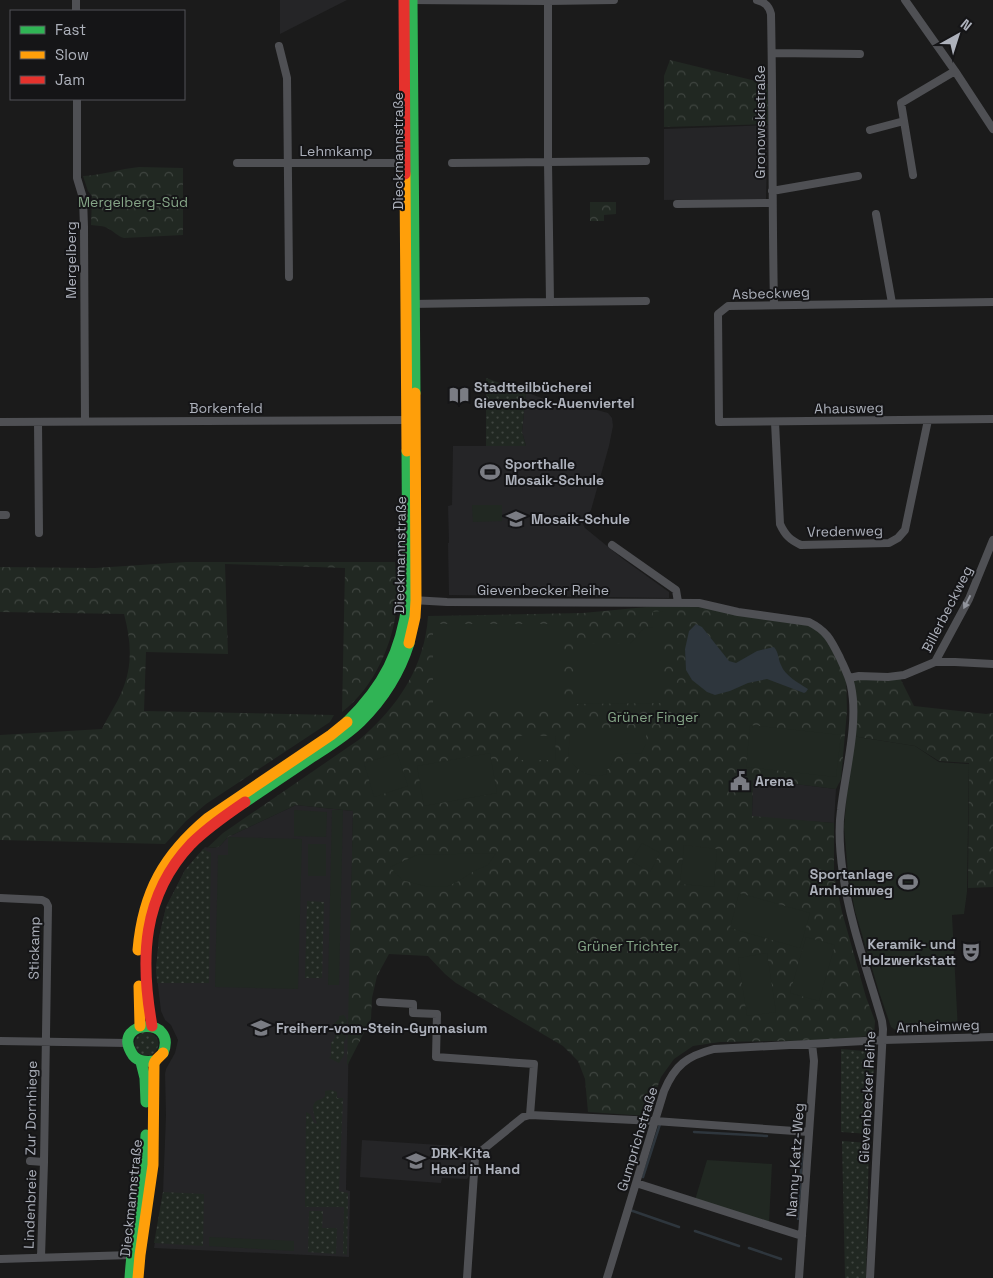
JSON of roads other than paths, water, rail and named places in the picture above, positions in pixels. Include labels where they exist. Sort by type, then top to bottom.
[{"type":"street","points":[[404,0],[614,0]]},
{"type":"street","name":"Dieckmannstraße","points":[[138,1278],[153,1165],[155,1061],[163,1053],[165,1042],[164,1036],[160,1031],[146,1026],[138,954],[140,926],[149,894],[161,870],[180,843],[197,826],[349,721],[363,706],[381,683],[394,658],[412,600],[409,163],[404,0]]},
{"type":"street","name":"Dieckmannstraße","points":[[409,163],[412,0]]},
{"type":"street","name":"Gronowskistraße","points":[[757,0],[766,3],[771,14],[774,305]]},
{"type":"street","points":[[904,0],[956,71],[993,129]]},
{"type":"street","points":[[548,1],[550,302]]},
{"type":"street","name":"Lehmkamp","points":[[279,46],[287,78],[289,277]]},
{"type":"street","name":"Gronowskistraße","points":[[772,53],[860,54]]},
{"type":"street","points":[[913,175],[901,102],[956,71]]},
{"type":"street","name":"Mergelberg","points":[[77,100],[77,178],[83,198],[84,227],[85,421]]},
{"type":"street","points":[[870,130],[904,121]]},
{"type":"street","points":[[452,163],[646,161]]},
{"type":"street","name":"Lehmkamp","points":[[237,163],[409,163]]},
{"type":"street","name":"Gronowskistraße","points":[[772,191],[858,176]]},
{"type":"street","points":[[677,204],[772,203]]},
{"type":"street","points":[[876,214],[892,304]]},
{"type":"street","points":[[410,304],[646,301]]},
{"type":"street","name":"Asbeckweg","points":[[718,409],[718,314],[728,306],[993,302]]},
{"type":"street","name":"Ahausweg","points":[[718,409],[719,422],[993,419]]},
{"type":"street","name":"Borkenfeld","points":[[0,422],[411,420]]},
{"type":"street","name":"Vredenweg","points":[[775,422],[780,524],[785,534],[792,541],[801,544],[889,543],[898,538],[905,530],[928,420]]},
{"type":"street","points":[[38,422],[39,533]]},
{"type":"street","name":"Billerbeckweg","points":[[849,678],[858,676],[904,675],[934,662],[969,599],[993,540]]},
{"type":"street","points":[[612,546],[676,590],[678,602]]},
{"type":"street","name":"Gievenbecker Reihe","points":[[412,600],[699,603],[738,612],[809,622],[827,634],[849,678],[853,700],[854,719],[839,827],[843,874],[850,911],[882,1020],[883,1040],[870,1278]]},
{"type":"street","points":[[934,662],[993,664]]},
{"type":"street","name":"Stickamp","points":[[0,898],[42,900],[48,906],[45,1042]]},
{"type":"street","points":[[380,1002],[413,1004],[412,1013],[438,1014],[436,1057],[534,1064],[530,1115]]},
{"type":"street","points":[[128,1043],[132,1033],[146,1026]]},
{"type":"street","name":"Arnheimweg","points":[[883,1040],[993,1037]]},
{"type":"street","name":"Gumprichstraße","points":[[607,1278],[664,1091],[670,1078],[679,1066],[701,1052],[714,1049],[883,1040]]},
{"type":"street","name":"Zur Dornhiege","points":[[0,1041],[128,1043]]},
{"type":"street","name":"Zur Dornhiege","points":[[30,1161],[44,1162],[45,1042]]},
{"type":"street","name":"Dieckmannstraße","points":[[128,1043],[132,1056],[141,1062],[146,1084],[147,1117],[142,1190],[131,1255],[130,1278]]},
{"type":"street","name":"Nanny-Katz-Weg","points":[[799,1278],[814,1061],[812,1044]]},
{"type":"street","points":[[141,1062],[155,1061]]},
{"type":"street","points":[[467,1278],[475,1158],[523,1118],[530,1115],[655,1121],[809,1132]]},
{"type":"street","name":"Lindenbreie","points":[[41,1257],[44,1162]]},
{"type":"street","points":[[636,1183],[802,1236]]},
{"type":"street","name":"Lindenbreie","points":[[0,1259],[131,1255]]},
{"type":"waterway","points":[[643,1177],[660,1124]]},
{"type":"waterway","points":[[694,1132],[767,1136]]},
{"type":"waterway","points":[[798,1219],[802,1154]]},
{"type":"waterway","points":[[630,1210],[679,1227]]},
{"type":"waterway","points":[[695,1231],[739,1246]]},
{"type":"waterway","points":[[749,1248],[781,1259]]},
{"type":"place","name":"Stadtteilbücherei Gievenbeck-Auenviertel","points":[[459,395]]},
{"type":"place","name":"Sporthalle Mosaik-Schule","points":[[490,472]]},
{"type":"place","name":"Mosaik-Schule","points":[[516,519]]},
{"type":"place","name":"Arena","points":[[740,781]]},
{"type":"place","name":"Sportanlage Arnheimweg","points":[[908,882]]},
{"type":"place","name":"Keramik- und Holzwerkstatt","points":[[971,952]]},
{"type":"place","name":"Freiherr-vom-Stein-Gymnasium","points":[[261,1028]]},
{"type":"place","name":"DRK-Kita Hand in Hand","points":[[416,1161]]},
{"type":"park label","name":"Mergelberg-Süd","points":[[133,202]]},
{"type":"park label","name":"Grüner Finger","points":[[653,717]]},
{"type":"park label","name":"Grüner Trichter","points":[[628,946]]}]
